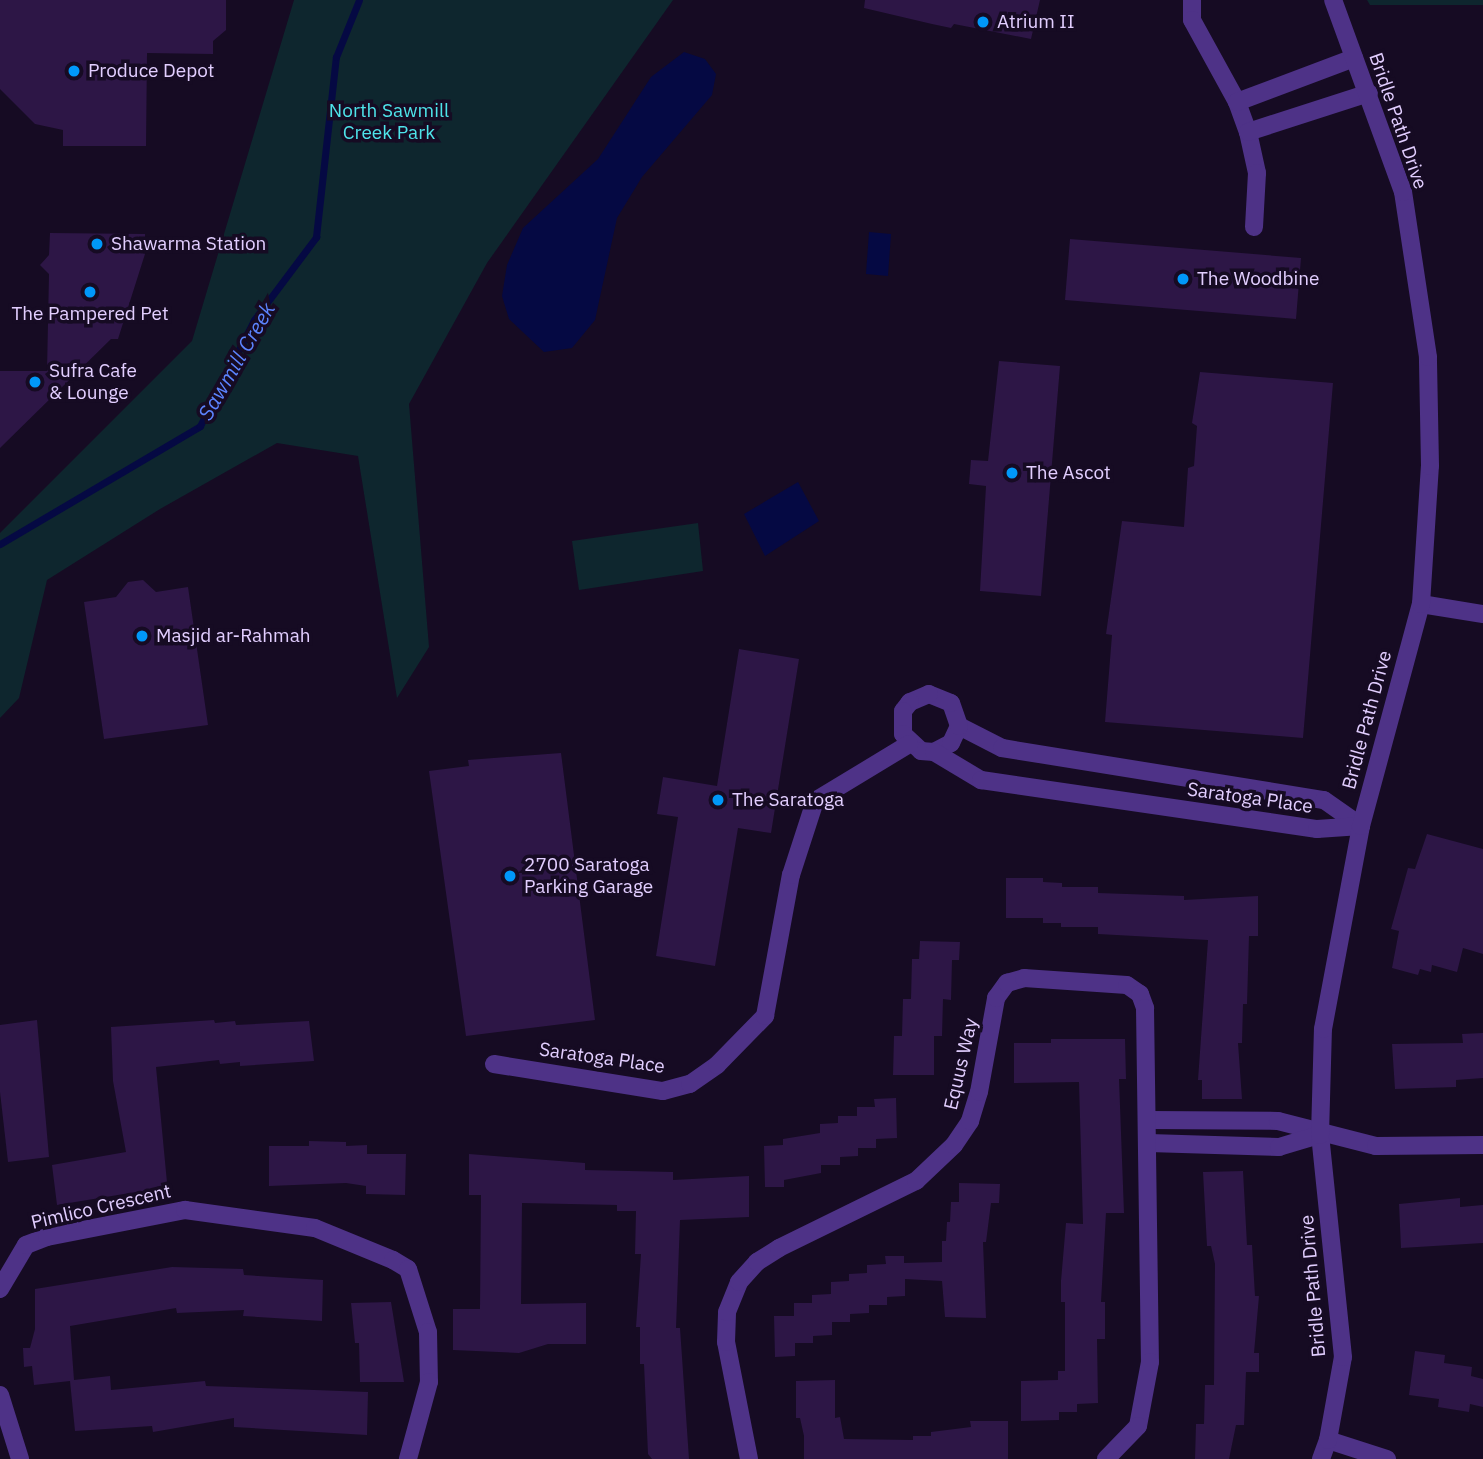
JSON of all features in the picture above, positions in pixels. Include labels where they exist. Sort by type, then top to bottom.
[{"type":"street","points":[[1192,0],[1192,20],[1237,102],[1248,132],[1257,173],[1254,227]]},
{"type":"street","name":"Bridle Path Drive","points":[[1321,1459],[1328,1440],[1343,1357],[1320,1135],[1323,1029],[1361,826],[1421,604],[1430,466],[1427,357],[1403,192],[1333,0]]},
{"type":"street","points":[[1237,102],[1354,58]]},
{"type":"street","points":[[1248,132],[1369,93]]},
{"type":"street","points":[[1421,604],[1483,614]]},
{"type":"street","points":[[919,696],[941,696],[951,703],[959,726],[951,743],[934,752],[909,744],[901,722],[903,711],[919,696]]},
{"type":"street","name":"Saratoga Place","points":[[959,726],[1002,748],[1324,800],[1361,826]]},
{"type":"street","name":"Saratoga Place","points":[[494,1064],[663,1091],[690,1084],[717,1065],[765,1016],[791,875],[815,801],[909,744]]},
{"type":"street","name":"Saratoga Place","points":[[934,752],[981,780],[1317,829],[1361,826]]},
{"type":"street","name":"Equus Way","points":[[749,1459],[726,1342],[727,1312],[738,1282],[757,1262],[779,1248],[916,1181],[954,1145],[970,1121],[996,998],[1007,983],[1024,978],[1114,984],[1140,994],[1149,1120],[1151,1349],[1146,1396],[1138,1426],[1106,1459]]},
{"type":"street","points":[[1149,1120],[1278,1121],[1320,1135],[1376,1146],[1483,1145]]},
{"type":"street","points":[[1149,1143],[1279,1147],[1320,1135]]},
{"type":"street","name":"Pimlico Crescent","points":[[0,1289],[26,1245],[47,1237],[185,1210],[316,1228],[393,1260],[408,1269],[428,1332],[429,1382],[408,1459]]},
{"type":"street","points":[[0,1395],[20,1459]]},
{"type":"street","points":[[1328,1440],[1387,1459]]},
{"type":"green space","name":"North Sawmill Creek Park","points":[[294,0],[673,0],[487,263],[409,404],[429,647],[397,698],[358,456],[277,443],[160,509],[47,580],[19,698],[0,718],[0,533],[192,341]]},
{"type":"green space","points":[[1367,0],[1483,0],[1483,5],[1370,5]]},
{"type":"green space","points":[[698,523],[703,571],[579,590],[572,541]]},
{"type":"shaded area","points":[[684,52],[705,59],[716,74],[712,95],[642,177],[617,218],[595,320],[572,348],[544,352],[509,319],[502,296],[507,265],[523,228],[598,159],[651,77]]},
{"type":"shaded area","points":[[869,232],[891,234],[888,276],[866,274]]},
{"type":"shaded area","points":[[798,482],[819,521],[765,556],[744,514]]},
{"type":"building","name":"Produce Depot","points":[[0,0],[226,0],[226,30],[213,41],[213,54],[147,53],[146,146],[63,146],[63,130],[35,124],[0,89]]},
{"type":"building","name":"Atrium II","points":[[865,0],[1040,0],[1031,39],[954,24],[951,28],[932,24],[864,8]]},
{"type":"building","points":[[50,233],[145,234],[145,254],[118,339],[111,339],[0,448],[0,371],[47,371],[49,274],[40,265],[49,255]]},
{"type":"building","name":"The Woodbine","points":[[1070,239],[1301,258],[1296,319],[1065,300]]},
{"type":"building","name":"The Ascot","points":[[999,361],[1060,366],[1041,596],[980,591],[986,486],[969,484],[971,460],[988,461]]},
{"type":"building","points":[[1200,372],[1333,383],[1303,738],[1105,722],[1112,635],[1106,634],[1122,521],[1184,527],[1188,468],[1194,466],[1197,426],[1192,423]]},
{"type":"building","name":"Masjid ar-Rahmah","points":[[143,580],[156,592],[188,587],[208,725],[104,739],[84,602],[116,597],[128,582]]},
{"type":"building","name":"The Saratoga","points":[[739,649],[799,659],[771,833],[738,828],[715,966],[656,956],[678,817],[657,814],[663,777],[717,786]]},
{"type":"building","name":"2700 Saratoga Parking Garage","points":[[561,753],[595,1020],[466,1036],[429,771],[469,766],[468,760]]},
{"type":"building","points":[[1427,834],[1483,849],[1483,954],[1463,948],[1457,972],[1432,965],[1431,972],[1420,969],[1418,975],[1392,968],[1399,931],[1391,929],[1408,868],[1415,869]]},
{"type":"building","points":[[1006,878],[1043,878],[1043,882],[1062,883],[1062,887],[1098,887],[1098,893],[1184,896],[1184,900],[1258,896],[1258,936],[1249,936],[1247,1004],[1243,1004],[1242,1043],[1238,1043],[1242,1099],[1202,1099],[1202,1080],[1198,1080],[1208,940],[1098,934],[1098,927],[1061,927],[1061,923],[1043,923],[1043,918],[1006,918]]},
{"type":"building","points":[[920,941],[960,942],[959,960],[952,960],[951,1000],[943,999],[942,1036],[934,1036],[934,1075],[893,1075],[894,1036],[902,1036],[903,999],[911,999],[912,959],[919,959]]},
{"type":"building","points":[[37,1020],[49,1157],[8,1162],[0,1092],[0,1025]]},
{"type":"building","points":[[214,1020],[215,1023],[235,1021],[236,1025],[309,1021],[314,1061],[240,1066],[240,1062],[220,1064],[219,1060],[156,1067],[168,1193],[143,1196],[142,1191],[57,1205],[52,1165],[126,1152],[113,1081],[111,1027]]},
{"type":"building","points":[[1483,1033],[1483,1078],[1456,1080],[1456,1087],[1395,1089],[1392,1044],[1463,1043],[1462,1034]]},
{"type":"building","points":[[1051,1039],[1125,1039],[1126,1079],[1119,1079],[1124,1213],[1106,1213],[1101,1302],[1105,1302],[1105,1339],[1097,1339],[1098,1403],[1077,1404],[1077,1412],[1059,1412],[1059,1420],[1021,1421],[1021,1381],[1058,1380],[1058,1371],[1065,1371],[1065,1302],[1061,1302],[1061,1281],[1066,1223],[1083,1224],[1079,1082],[1014,1083],[1014,1043],[1051,1043]]},
{"type":"building","points":[[896,1098],[897,1138],[876,1139],[876,1148],[858,1148],[858,1156],[840,1157],[840,1165],[821,1165],[821,1173],[784,1180],[784,1187],[765,1187],[764,1146],[783,1145],[783,1139],[820,1133],[820,1124],[838,1123],[838,1116],[857,1116],[857,1107],[875,1107],[874,1099]]},
{"type":"building","points":[[309,1141],[346,1142],[346,1146],[367,1145],[367,1154],[406,1154],[405,1195],[366,1194],[366,1186],[346,1183],[269,1186],[269,1146],[309,1146]]},
{"type":"building","points":[[469,1154],[585,1163],[585,1170],[673,1172],[673,1180],[749,1176],[749,1217],[680,1220],[676,1328],[680,1328],[689,1459],[652,1459],[648,1454],[644,1364],[640,1364],[640,1327],[636,1327],[641,1254],[635,1254],[636,1211],[617,1211],[617,1205],[522,1203],[521,1304],[586,1303],[586,1344],[548,1344],[519,1353],[453,1350],[453,1309],[480,1309],[481,1195],[469,1195]]},
{"type":"building","points":[[1243,1171],[1247,1245],[1252,1245],[1255,1296],[1259,1296],[1254,1353],[1259,1353],[1259,1372],[1246,1372],[1244,1425],[1236,1425],[1229,1459],[1195,1459],[1196,1424],[1204,1424],[1205,1385],[1214,1385],[1215,1264],[1211,1246],[1207,1246],[1203,1172]]},
{"type":"building","points":[[959,1183],[1000,1184],[999,1203],[991,1203],[986,1242],[983,1242],[986,1318],[945,1317],[942,1281],[905,1279],[905,1296],[887,1297],[887,1305],[869,1305],[869,1313],[850,1314],[850,1322],[832,1322],[832,1335],[813,1336],[813,1343],[795,1343],[795,1356],[775,1357],[774,1316],[794,1316],[794,1303],[812,1303],[812,1295],[831,1294],[831,1282],[849,1281],[849,1274],[867,1273],[867,1265],[886,1264],[885,1256],[904,1256],[904,1263],[942,1262],[942,1241],[946,1241],[951,1202],[959,1202]]},
{"type":"building","points":[[1460,1198],[1460,1207],[1483,1205],[1483,1243],[1401,1248],[1399,1204]]},
{"type":"building","points":[[172,1267],[243,1269],[244,1275],[323,1280],[322,1321],[243,1316],[244,1310],[177,1313],[176,1308],[70,1326],[74,1380],[110,1376],[111,1390],[205,1381],[206,1386],[368,1392],[367,1435],[234,1427],[234,1418],[153,1432],[152,1426],[75,1431],[70,1381],[34,1385],[32,1366],[24,1367],[23,1348],[30,1348],[35,1329],[35,1289]]},
{"type":"building","points":[[391,1302],[404,1382],[360,1382],[359,1343],[355,1343],[351,1303]]},
{"type":"building","points":[[1415,1351],[1445,1355],[1444,1363],[1472,1367],[1471,1376],[1483,1379],[1483,1407],[1470,1404],[1469,1412],[1438,1407],[1439,1399],[1409,1395]]},
{"type":"building","points":[[835,1380],[835,1418],[840,1417],[844,1439],[913,1440],[913,1436],[931,1436],[931,1432],[971,1427],[970,1421],[1008,1421],[1008,1459],[804,1459],[804,1436],[800,1418],[796,1418],[796,1381]]},
{"type":"waterway","name":"Sawmill Creek","points":[[0,544],[200,426],[254,320],[316,237],[336,57],[359,0]]},
{"type":"place","name":"Atrium II","points":[[983,22]]},
{"type":"place","name":"Produce Depot","points":[[74,71]]},
{"type":"place","name":"Shawarma Station","points":[[97,244]]},
{"type":"place","name":"The Woodbine","points":[[1183,279]]},
{"type":"place","name":"The Pampered Pet","points":[[90,292]]},
{"type":"place","name":"Sufra Cafe & Lounge","points":[[35,382]]},
{"type":"place","name":"The Ascot","points":[[1012,473]]},
{"type":"place","name":"Masjid ar-Rahmah","points":[[142,636]]},
{"type":"place","name":"The Saratoga","points":[[718,800]]},
{"type":"place","name":"2700 Saratoga Parking Garage","points":[[510,876]]}]
